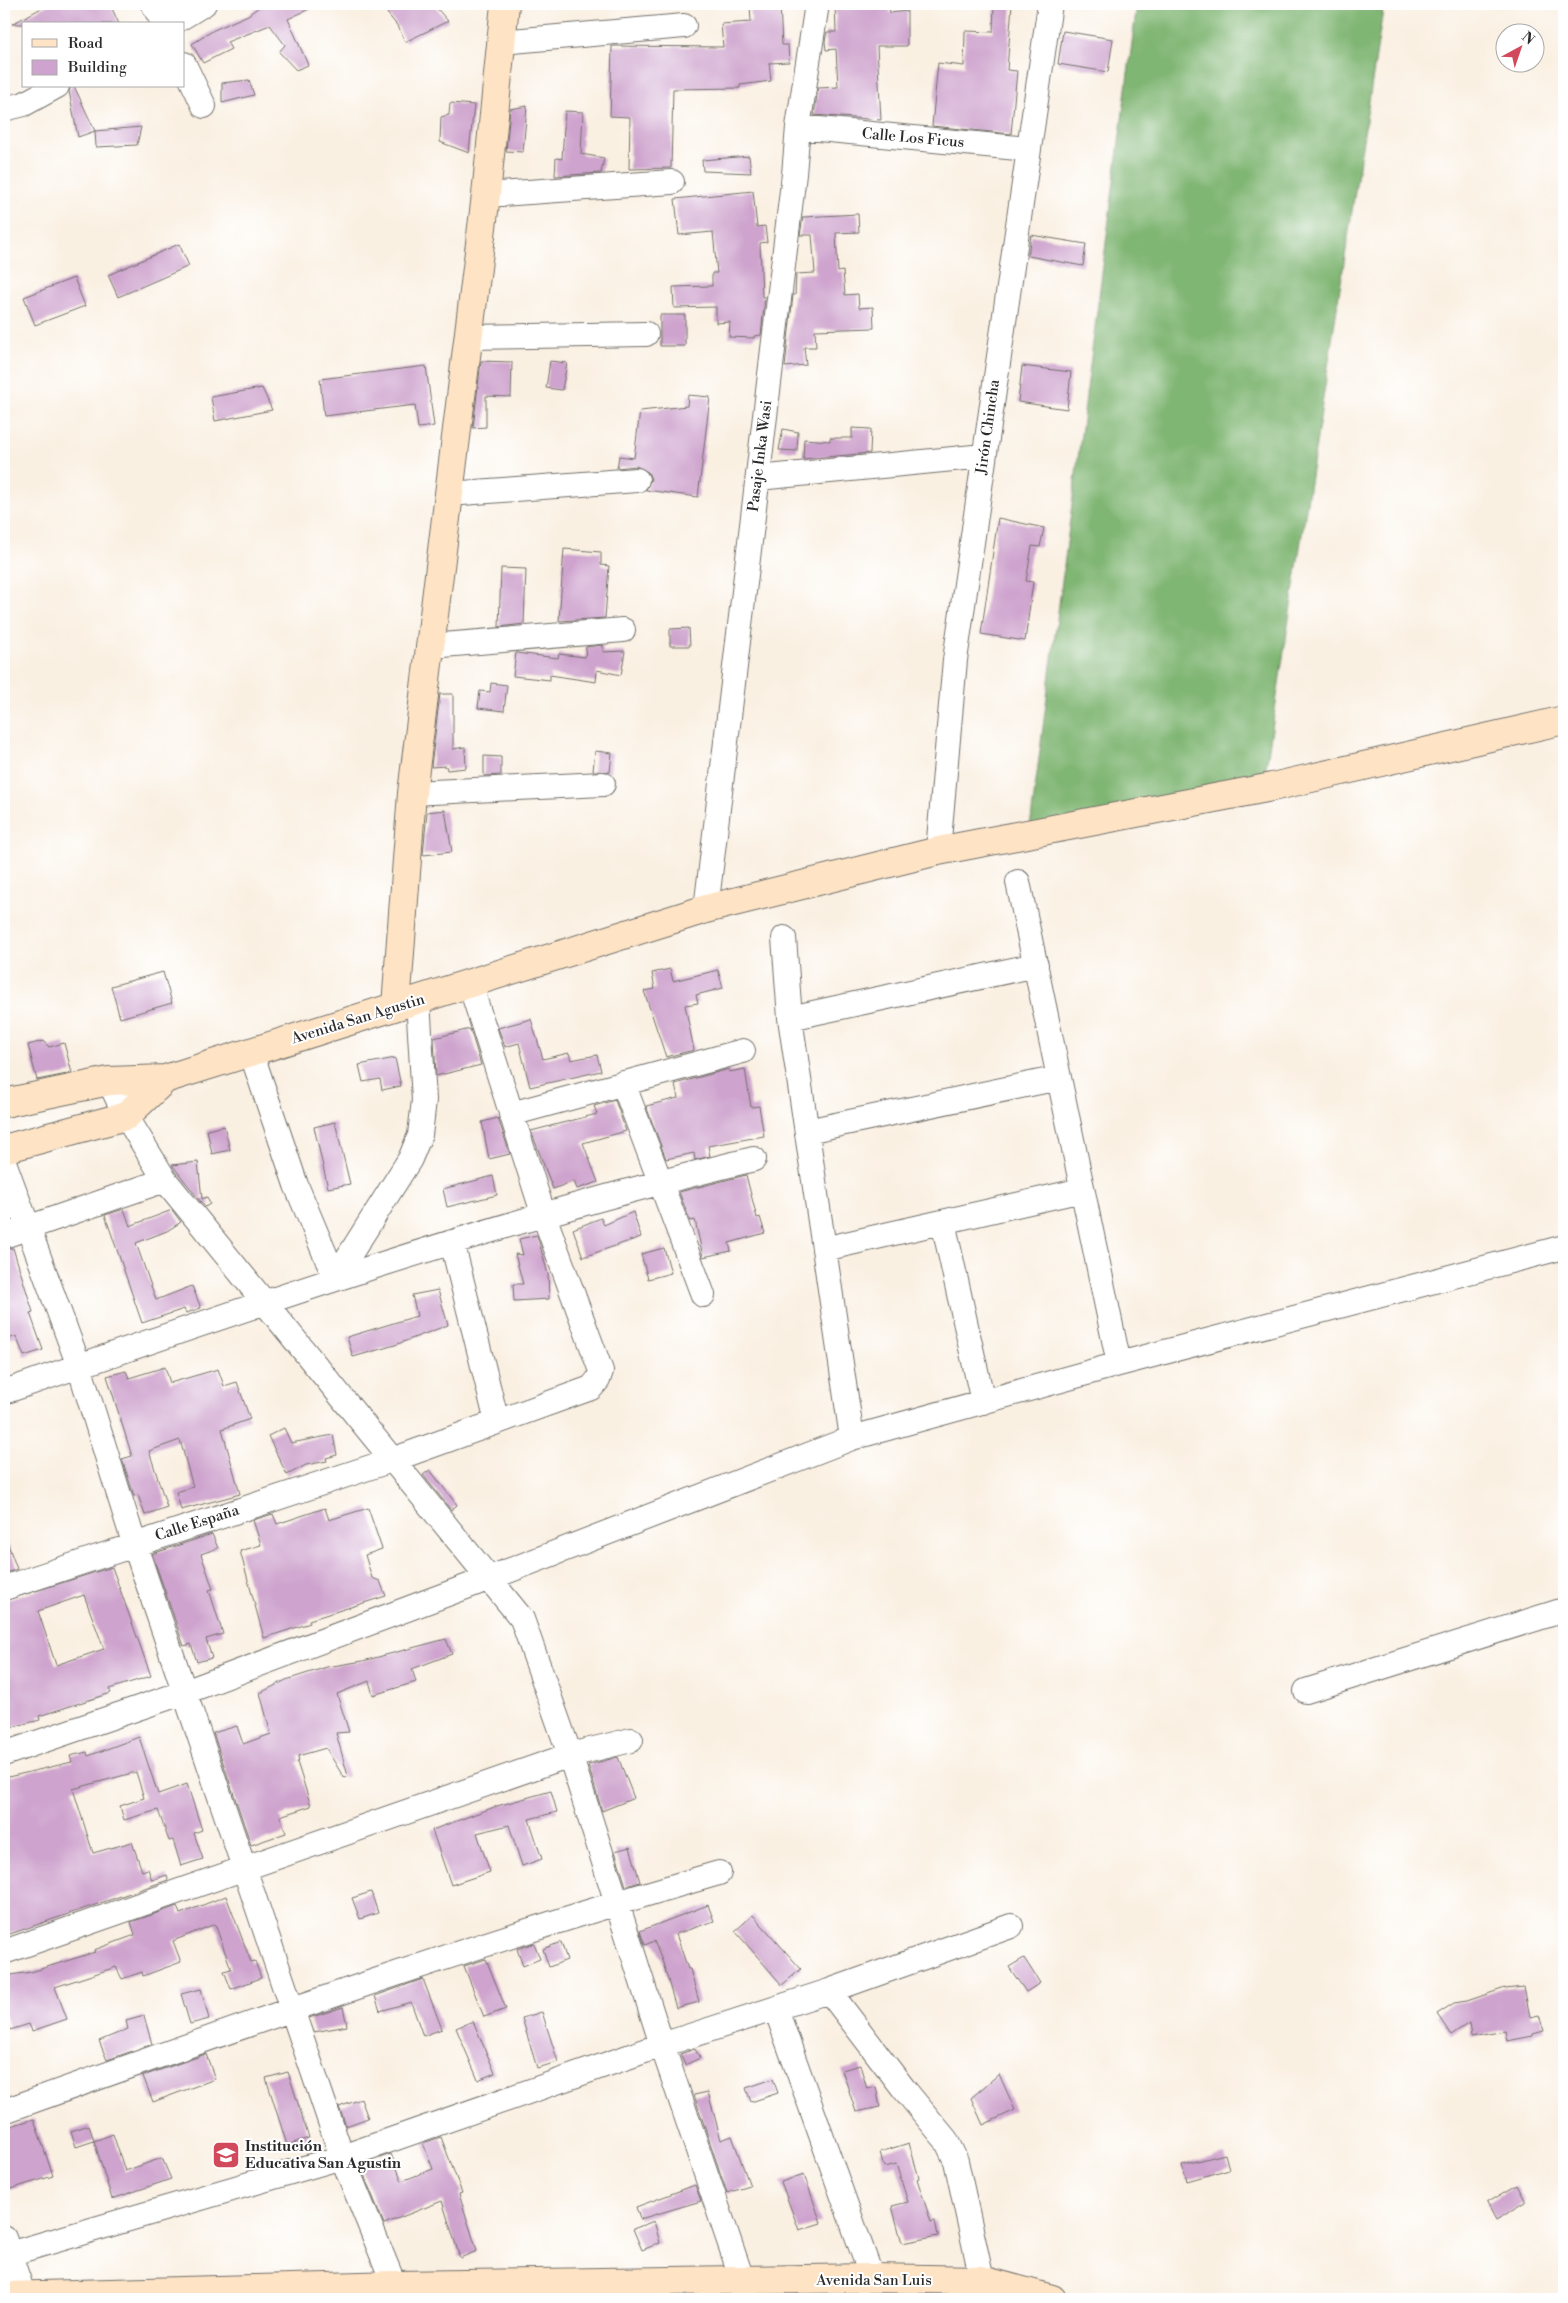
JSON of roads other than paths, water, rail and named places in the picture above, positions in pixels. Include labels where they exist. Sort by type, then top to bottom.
[{"type":"street","points":[[153,4],[163,22]]},
{"type":"street","points":[[174,22],[204,4]]},
{"type":"street","points":[[335,1278],[410,1159],[420,1135],[424,1100],[407,1003],[412,793],[486,195],[505,4]]},
{"type":"street","name":"Pasaje Inka Wasi","points":[[706,909],[798,127],[817,4]]},
{"type":"street","name":"Jirón Chincha","points":[[938,851],[955,660],[1050,4]]},
{"type":"street","points":[[501,42],[684,26]]},
{"type":"street","points":[[185,66],[204,106]]},
{"type":"street","points":[[4,109],[24,104],[53,88]]},
{"type":"street","name":"Calle Los Ficus","points":[[798,127],[1028,149]]},
{"type":"street","points":[[486,195],[672,182]]},
{"type":"street","points":[[469,337],[646,334]]},
{"type":"street","points":[[758,478],[984,456]]},
{"type":"street","points":[[449,494],[637,480]]},
{"type":"street","points":[[430,646],[623,630]]},
{"type":"street","name":"Avenida San Agustin","points":[[4,1103],[109,1081],[165,1079],[706,909],[938,851],[1272,787],[1564,720]]},
{"type":"street","points":[[412,793],[604,784]]},
{"type":"street","points":[[1018,882],[1119,1364]]},
{"type":"street","points":[[784,938],[790,1018],[852,1438]]},
{"type":"street","points":[[790,1018],[1036,965]]},
{"type":"street","points":[[470,984],[543,1213]]},
{"type":"street","points":[[511,1114],[743,1051]]},
{"type":"street","points":[[251,1052],[296,1185],[335,1278]]},
{"type":"street","points":[[807,1131],[1059,1078]]},
{"type":"street","points":[[4,1149],[126,1116],[165,1079]]},
{"type":"street","points":[[109,1081],[126,1116],[165,1180],[522,1619],[570,1755],[662,2045],[744,2290]]},
{"type":"street","points":[[623,1084],[703,1296]]},
{"type":"street","points":[[4,1392],[265,1301],[543,1213],[660,1181],[754,1159]]},
{"type":"street","points":[[4,1162],[30,1227],[80,1366],[134,1543],[342,2157],[398,2292]]},
{"type":"street","points":[[4,1236],[165,1180]]},
{"type":"street","points":[[824,1249],[1082,1190]]},
{"type":"street","name":"Calle España","points":[[4,1588],[134,1543],[392,1460],[591,1388],[598,1380],[601,1371],[543,1213]]},
{"type":"street","points":[[943,1222],[983,1402]]},
{"type":"street","points":[[452,1242],[497,1422]]},
{"type":"street","points":[[4,1754],[185,1692],[490,1578],[852,1438],[1119,1364],[1564,1247]]},
{"type":"street","points":[[1306,1691],[1564,1610]]},
{"type":"street","points":[[4,1952],[570,1755],[631,1740]]},
{"type":"street","points":[[4,2111],[292,2010],[616,1902],[718,1873]]},
{"type":"street","points":[[18,2297],[6,2246],[342,2157],[662,2045],[829,1991],[1011,1926]]},
{"type":"street","points":[[829,1991],[904,2089],[946,2140],[956,2161],[983,2290]]},
{"type":"street","points":[[776,2009],[872,2278]]},
{"type":"street","name":"Avenida San Luis","points":[[18,2297],[744,2290],[872,2278],[1052,2299]]},
{"type":"place","name":"Institución Educativa San Agustin","points":[[226,2155]]}]
